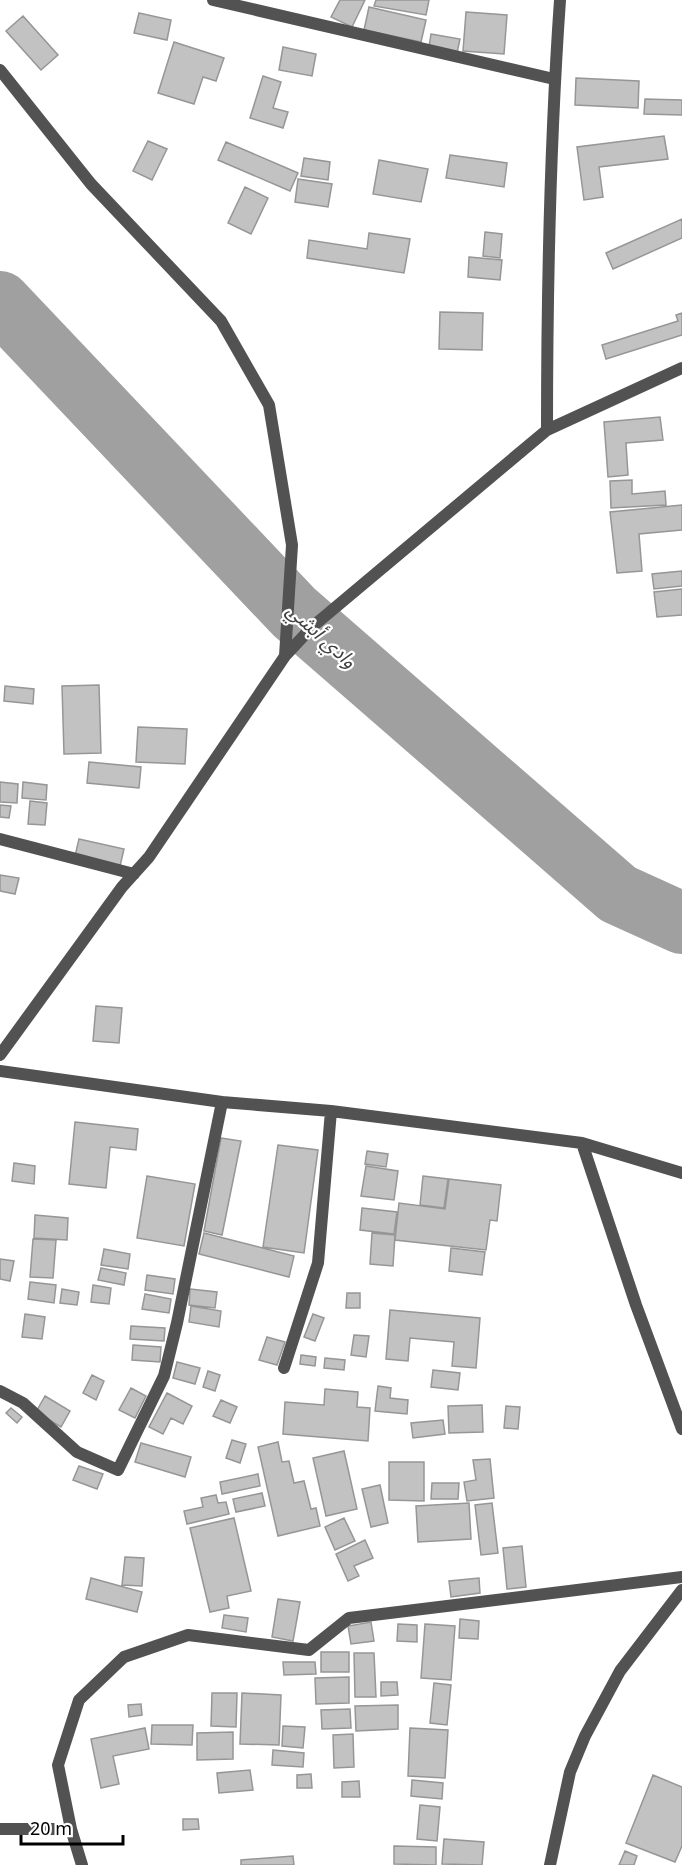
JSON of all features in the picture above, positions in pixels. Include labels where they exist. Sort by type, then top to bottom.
[{"type":"street","points":[[213,0],[554,79]]},
{"type":"street","points":[[547,430],[554,79],[560,0]]},
{"type":"street","points":[[0,70],[91,184],[221,321],[269,405],[292,545],[285,656]]},
{"type":"street","points":[[0,1054],[122,886],[149,857],[285,656],[312,627],[547,430],[682,368]]},
{"type":"street","points":[[662,377],[682,377]]},
{"type":"street","points":[[0,839],[134,874]]},
{"type":"street","points":[[0,1071],[222,1102],[331,1111],[582,1143],[682,1173]]},
{"type":"street","points":[[0,1391],[23,1403],[77,1452],[118,1470],[164,1376],[222,1102]]},
{"type":"street","points":[[284,1368],[318,1263],[331,1111]]},
{"type":"street","points":[[582,1143],[636,1305],[682,1429]]},
{"type":"street","points":[[82,1865],[71,1829],[58,1765],[79,1700],[124,1657],[188,1635],[309,1650],[349,1618],[682,1577]]},
{"type":"street","points":[[550,1865],[570,1772],[585,1736],[620,1671],[682,1590]]},
{"type":"street","points":[[0,1829],[71,1829]]},
{"type":"building","points":[[340,0],[365,0],[352,27],[331,17]]},
{"type":"building","points":[[376,0],[429,0],[426,15],[374,6]]},
{"type":"building","points":[[369,7],[426,20],[421,42],[364,30]]},
{"type":"building","points":[[466,12],[507,15],[504,54],[463,51]]},
{"type":"building","points":[[139,13],[171,20],[167,40],[134,33]]},
{"type":"building","points":[[23,16],[58,55],[41,70],[6,31]]},
{"type":"building","points":[[431,34],[460,39],[457,53],[429,47]]},
{"type":"building","points":[[174,42],[224,58],[216,81],[203,77],[194,104],[158,93]]},
{"type":"building","points":[[283,47],[316,54],[312,76],[279,70]]},
{"type":"building","points":[[263,76],[281,82],[273,108],[288,112],[283,128],[250,118]]},
{"type":"building","points":[[576,78],[639,81],[638,108],[575,105]]},
{"type":"building","points":[[645,99],[682,100],[682,115],[644,114]]},
{"type":"building","points":[[664,136],[668,159],[599,167],[603,197],[584,200],[577,147]]},
{"type":"building","points":[[148,141],[167,149],[152,180],[133,171]]},
{"type":"building","points":[[226,142],[298,173],[290,191],[218,160]]},
{"type":"building","points":[[450,155],[507,163],[504,187],[446,178]]},
{"type":"building","points":[[304,158],[330,162],[328,180],[301,176]]},
{"type":"building","points":[[379,160],[428,169],[421,202],[373,194]]},
{"type":"building","points":[[298,179],[332,184],[328,207],[295,202]]},
{"type":"building","points":[[245,187],[268,198],[251,234],[228,223]]},
{"type":"building","points":[[682,219],[682,238],[613,269],[606,253]]},
{"type":"building","points":[[485,232],[502,234],[500,258],[483,256]]},
{"type":"building","points":[[369,233],[410,239],[404,273],[307,258],[309,240],[367,249]]},
{"type":"building","points":[[469,257],[502,260],[500,280],[468,277]]},
{"type":"building","points":[[440,312],[483,313],[482,350],[439,349]]},
{"type":"building","points":[[682,313],[682,335],[606,359],[602,345],[678,321],[676,315]]},
{"type":"building","points":[[660,417],[663,440],[626,443],[628,475],[608,477],[604,422]]},
{"type":"building","points":[[632,480],[632,494],[665,491],[666,505],[611,508],[610,481]]},
{"type":"building","points":[[682,505],[682,530],[639,534],[642,571],[617,573],[610,512]]},
{"type":"building","points":[[682,571],[682,586],[654,589],[652,574]]},
{"type":"building","points":[[682,589],[682,615],[657,617],[654,592]]},
{"type":"building","points":[[99,685],[101,753],[64,754],[62,686]]},
{"type":"building","points":[[5,686],[34,689],[33,704],[4,701]]},
{"type":"building","points":[[138,727],[187,729],[185,764],[136,762]]},
{"type":"building","points":[[89,762],[141,767],[139,788],[87,783]]},
{"type":"building","points":[[0,782],[18,784],[17,803],[0,802]]},
{"type":"building","points":[[23,782],[47,785],[46,800],[22,798]]},
{"type":"building","points":[[30,801],[47,803],[45,825],[28,824]]},
{"type":"building","points":[[0,805],[11,806],[9,818],[0,817]]},
{"type":"building","points":[[79,839],[124,849],[120,866],[75,856]]},
{"type":"building","points":[[0,875],[19,878],[15,894],[0,891]]},
{"type":"building","points":[[96,1006],[122,1008],[119,1043],[93,1041]]},
{"type":"building","points":[[75,1122],[138,1129],[136,1150],[110,1147],[106,1188],[69,1184]]},
{"type":"building","points":[[221,1138],[241,1141],[222,1235],[204,1231]]},
{"type":"building","points":[[278,1145],[318,1150],[304,1253],[263,1247]]},
{"type":"building","points":[[367,1151],[388,1154],[386,1167],[365,1164]]},
{"type":"building","points":[[14,1163],[35,1166],[34,1184],[12,1181]]},
{"type":"building","points":[[366,1166],[398,1171],[394,1200],[361,1196]]},
{"type":"building","points":[[147,1176],[195,1184],[184,1246],[137,1238]]},
{"type":"building","points":[[423,1176],[448,1179],[444,1208],[420,1205]]},
{"type":"building","points":[[449,1179],[501,1185],[497,1221],[490,1220],[486,1250],[395,1240],[399,1203],[445,1209]]},
{"type":"building","points":[[362,1208],[397,1212],[394,1234],[360,1230]]},
{"type":"building","points":[[35,1215],[68,1218],[67,1240],[34,1238]]},
{"type":"building","points":[[204,1233],[294,1256],[289,1277],[199,1254]]},
{"type":"building","points":[[372,1233],[395,1235],[393,1266],[370,1264]]},
{"type":"building","points":[[33,1239],[56,1240],[53,1278],[30,1277]]},
{"type":"building","points":[[451,1248],[485,1252],[482,1275],[449,1271]]},
{"type":"building","points":[[104,1249],[130,1254],[128,1269],[101,1265]]},
{"type":"building","points":[[0,1259],[14,1261],[10,1281],[0,1279]]},
{"type":"building","points":[[101,1268],[126,1273],[124,1285],[98,1280]]},
{"type":"building","points":[[147,1275],[175,1279],[173,1294],[145,1290]]},
{"type":"building","points":[[30,1282],[56,1285],[54,1303],[28,1299]]},
{"type":"building","points":[[93,1285],[111,1288],[109,1304],[91,1302]]},
{"type":"building","points":[[62,1289],[79,1292],[77,1305],[60,1303]]},
{"type":"building","points":[[190,1289],[217,1292],[215,1308],[189,1305]]},
{"type":"building","points":[[347,1293],[360,1293],[360,1308],[346,1308]]},
{"type":"building","points":[[145,1294],[171,1299],[169,1313],[142,1309]]},
{"type":"building","points":[[191,1306],[221,1311],[219,1327],[189,1322]]},
{"type":"building","points":[[390,1310],[480,1318],[476,1368],[452,1366],[454,1342],[410,1338],[408,1361],[386,1359]]},
{"type":"building","points":[[25,1314],[45,1317],[42,1339],[22,1337]]},
{"type":"building","points":[[313,1314],[324,1318],[315,1341],[304,1337]]},
{"type":"building","points":[[131,1326],[165,1328],[164,1341],[130,1339]]},
{"type":"building","points":[[354,1335],[369,1336],[366,1357],[351,1355]]},
{"type":"building","points":[[267,1337],[285,1342],[277,1365],[259,1360]]},
{"type":"building","points":[[133,1345],[161,1347],[160,1362],[132,1360]]},
{"type":"building","points":[[301,1355],[316,1357],[315,1366],[300,1364]]},
{"type":"building","points":[[325,1358],[345,1360],[344,1370],[324,1368]]},
{"type":"building","points":[[177,1362],[200,1368],[195,1384],[173,1378]]},
{"type":"building","points":[[433,1370],[460,1373],[458,1390],[431,1387]]},
{"type":"building","points":[[208,1371],[220,1375],[215,1391],[203,1387]]},
{"type":"building","points":[[92,1375],[104,1381],[96,1400],[83,1393]]},
{"type":"building","points":[[378,1386],[391,1388],[390,1398],[408,1400],[407,1414],[375,1411]]},
{"type":"building","points":[[131,1388],[146,1396],[135,1418],[119,1410]]},
{"type":"building","points":[[325,1389],[358,1392],[357,1407],[370,1408],[368,1441],[283,1434],[285,1402],[324,1405]]},
{"type":"building","points":[[167,1393],[192,1406],[183,1424],[171,1418],[163,1434],[149,1427]]},
{"type":"building","points":[[45,1396],[70,1411],[61,1427],[36,1412]]},
{"type":"building","points":[[221,1400],[237,1407],[230,1423],[213,1416]]},
{"type":"building","points":[[482,1405],[483,1432],[449,1433],[448,1406]]},
{"type":"building","points":[[506,1406],[520,1407],[518,1429],[504,1428]]},
{"type":"building","points":[[11,1408],[22,1417],[17,1423],[6,1413]]},
{"type":"building","points":[[443,1420],[445,1434],[413,1438],[411,1423]]},
{"type":"building","points":[[232,1440],[246,1444],[240,1463],[226,1458]]},
{"type":"building","points":[[278,1442],[282,1462],[289,1461],[294,1483],[304,1481],[311,1509],[316,1508],[320,1526],[278,1536],[258,1447]]},
{"type":"building","points":[[141,1443],[191,1457],[185,1477],[135,1462]]},
{"type":"building","points":[[344,1451],[357,1509],[326,1516],[313,1458]]},
{"type":"building","points":[[490,1459],[494,1498],[467,1501],[464,1482],[476,1480],[473,1460]]},
{"type":"building","points":[[389,1462],[424,1462],[424,1501],[389,1500]]},
{"type":"building","points":[[79,1466],[103,1474],[97,1489],[73,1480]]},
{"type":"building","points":[[258,1474],[260,1486],[222,1494],[220,1482]]},
{"type":"building","points":[[432,1483],[459,1483],[458,1499],[431,1499]]},
{"type":"building","points":[[380,1485],[388,1523],[371,1527],[362,1489]]},
{"type":"building","points":[[262,1493],[265,1506],[236,1512],[233,1499]]},
{"type":"building","points":[[216,1495],[218,1503],[226,1502],[229,1514],[187,1524],[184,1511],[203,1507],[201,1498]]},
{"type":"building","points":[[469,1503],[471,1539],[418,1542],[416,1506]]},
{"type":"building","points":[[492,1503],[498,1553],[481,1555],[475,1505]]},
{"type":"building","points":[[234,1518],[251,1591],[227,1596],[229,1608],[210,1612],[190,1528]]},
{"type":"building","points":[[344,1518],[355,1541],[335,1550],[325,1527]]},
{"type":"building","points":[[365,1540],[373,1558],[354,1566],[359,1576],[348,1581],[336,1554]]},
{"type":"building","points":[[522,1546],[526,1587],[507,1589],[503,1548]]},
{"type":"building","points":[[125,1557],[144,1558],[142,1586],[122,1585]]},
{"type":"building","points":[[91,1578],[142,1592],[137,1612],[86,1599]]},
{"type":"building","points":[[479,1578],[480,1593],[451,1597],[449,1581]]},
{"type":"building","points":[[278,1599],[300,1602],[293,1641],[272,1637]]},
{"type":"building","points":[[224,1615],[248,1618],[246,1632],[222,1628]]},
{"type":"building","points":[[460,1619],[479,1621],[478,1639],[459,1638]]},
{"type":"building","points":[[371,1622],[374,1641],[351,1644],[348,1626]]},
{"type":"building","points":[[398,1624],[417,1625],[417,1642],[397,1641]]},
{"type":"building","points":[[425,1624],[455,1626],[451,1680],[421,1678]]},
{"type":"building","points":[[321,1652],[349,1652],[349,1672],[321,1672]]},
{"type":"building","points":[[354,1653],[374,1653],[376,1697],[355,1697]]},
{"type":"building","points":[[283,1662],[315,1662],[316,1674],[284,1675]]},
{"type":"building","points":[[349,1677],[349,1703],[316,1704],[315,1678]]},
{"type":"building","points":[[381,1682],[397,1682],[398,1695],[381,1696]]},
{"type":"building","points":[[434,1683],[451,1685],[447,1725],[430,1723]]},
{"type":"building","points":[[212,1693],[237,1693],[236,1727],[211,1726]]},
{"type":"building","points":[[242,1693],[281,1695],[279,1745],[240,1744]]},
{"type":"building","points":[[141,1704],[142,1715],[129,1717],[128,1705]]},
{"type":"building","points":[[398,1705],[398,1729],[356,1731],[355,1706]]},
{"type":"building","points":[[350,1709],[351,1728],[322,1729],[321,1710]]},
{"type":"building","points":[[152,1725],[193,1725],[192,1745],[151,1744]]},
{"type":"building","points":[[283,1726],[305,1727],[303,1748],[282,1746]]},
{"type":"building","points":[[145,1728],[149,1749],[113,1756],[119,1784],[101,1788],[91,1739]]},
{"type":"building","points":[[410,1728],[448,1730],[445,1778],[408,1776]]},
{"type":"building","points":[[233,1732],[233,1759],[197,1760],[197,1733]]},
{"type":"building","points":[[353,1734],[354,1767],[334,1768],[333,1735]]},
{"type":"building","points":[[273,1750],[304,1753],[303,1767],[272,1765]]},
{"type":"building","points":[[250,1770],[253,1790],[219,1793],[217,1773]]},
{"type":"building","points":[[311,1774],[312,1788],[297,1788],[297,1775]]},
{"type":"building","points":[[653,1775],[682,1787],[682,1846],[675,1862],[626,1843]]},
{"type":"building","points":[[412,1780],[443,1783],[442,1799],[411,1796]]},
{"type":"building","points":[[359,1781],[360,1797],[342,1797],[342,1782]]},
{"type":"building","points":[[420,1805],[440,1807],[437,1841],[417,1839]]},
{"type":"building","points":[[183,1819],[198,1819],[199,1829],[183,1830]]},
{"type":"building","points":[[444,1839],[484,1842],[482,1865],[442,1864]]},
{"type":"building","points":[[394,1846],[436,1847],[436,1865],[394,1864]]},
{"type":"building","points":[[625,1851],[637,1856],[634,1865],[619,1865]]},
{"type":"building","points":[[293,1856],[294,1865],[241,1865],[241,1860]]},
{"type":"waterway","name":"وادي أبشي","points":[[0,302],[294,612],[618,894],[682,923]]}]
